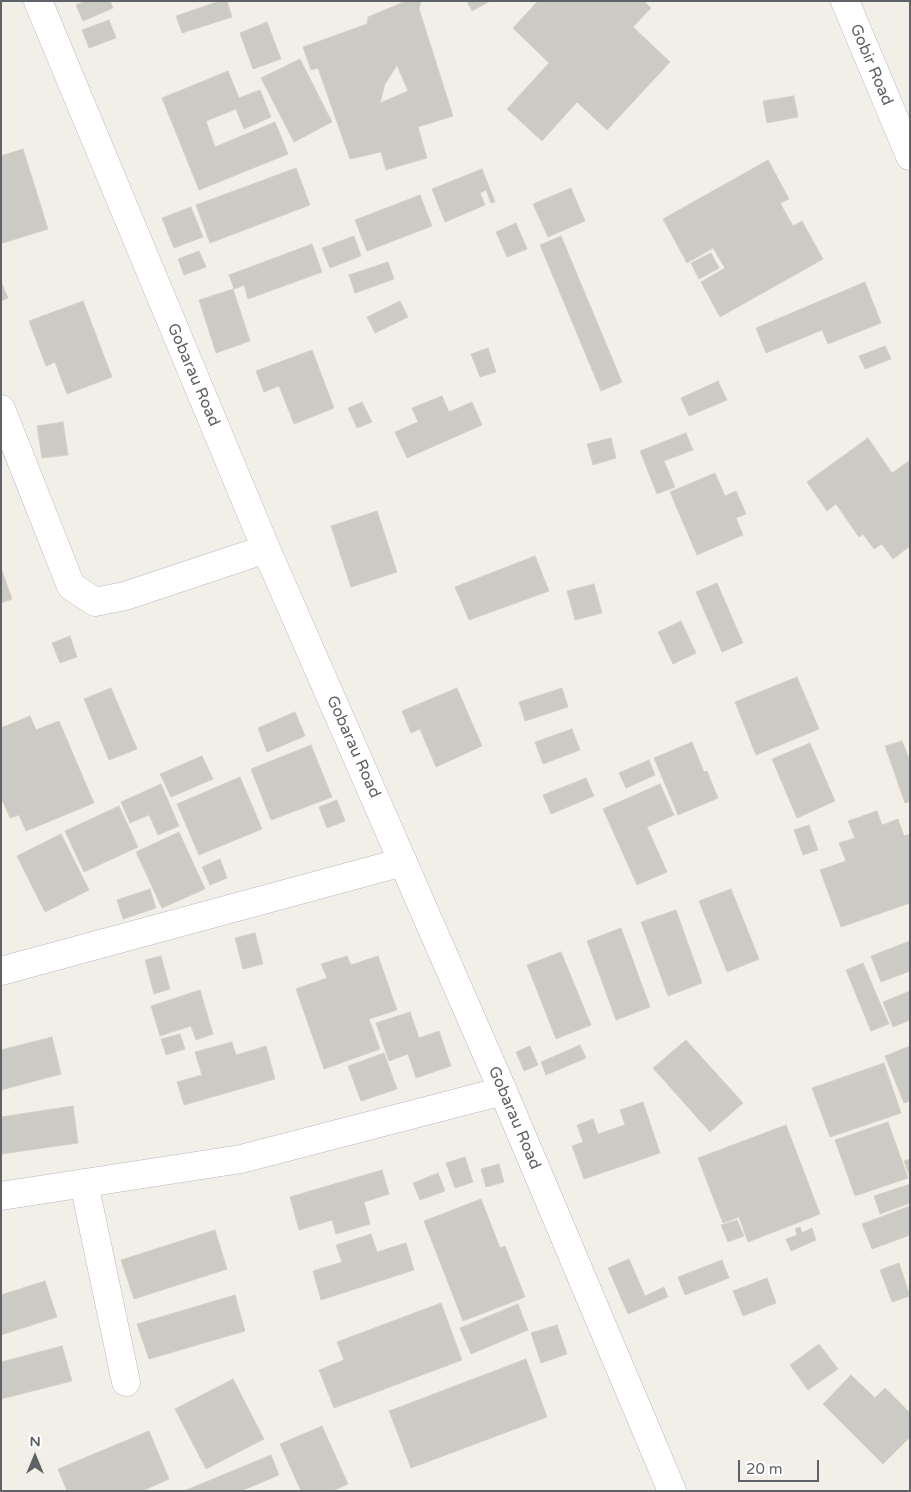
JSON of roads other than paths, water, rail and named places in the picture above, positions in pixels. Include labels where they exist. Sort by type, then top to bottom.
[{"type":"street","name":"Gobarau Road","points":[[38,1],[266,549],[503,1091],[672,1491]]},
{"type":"street","name":"Gobir Road","points":[[844,1],[910,156]]},
{"type":"street","points":[[1,409],[71,586],[95,602],[125,596],[266,549]]},
{"type":"street","points":[[1,971],[403,862]]},
{"type":"street","points":[[1,1196],[241,1159],[503,1091]]},
{"type":"street","points":[[84,1183],[126,1382]]}]
